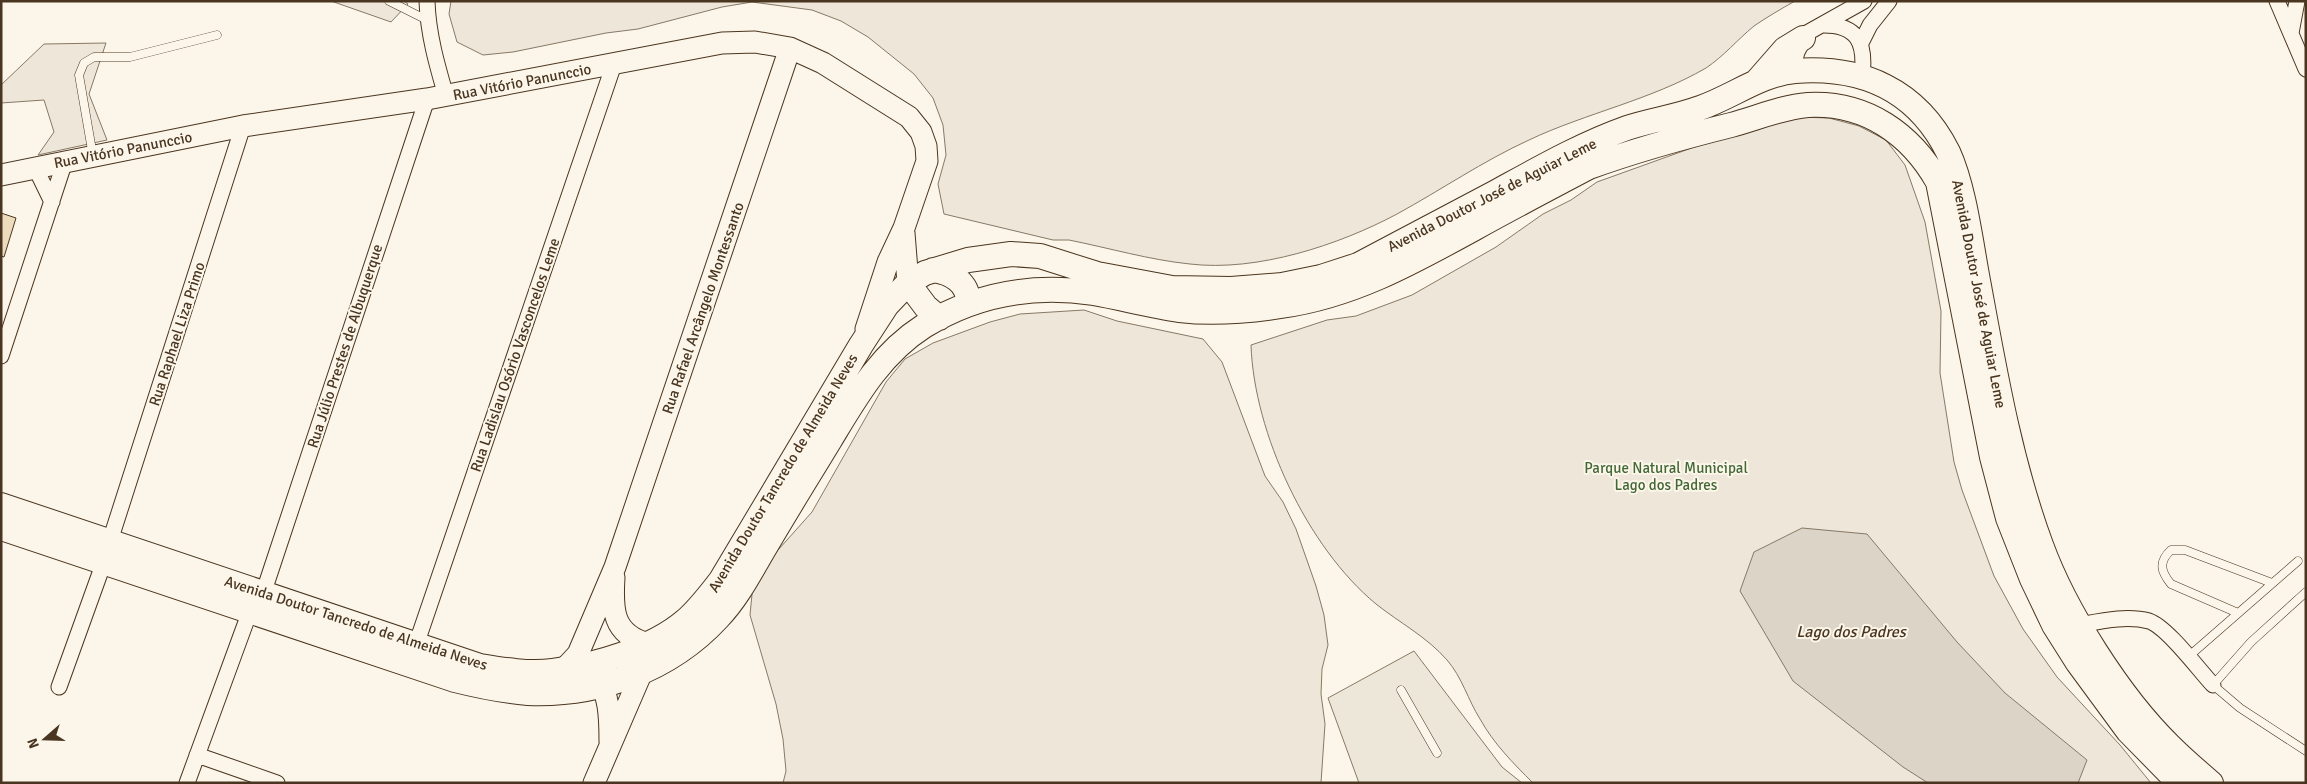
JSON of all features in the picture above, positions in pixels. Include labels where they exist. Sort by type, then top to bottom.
[{"type":"main road","points":[[1757,82],[1785,49],[1811,32]]},
{"type":"main road","name":"Avenida Doutor José de Aguiar Leme","points":[[918,273],[968,260],[1011,254],[1040,256],[1097,274],[1172,288],[1231,289],[1282,285],[1321,277],[1358,264],[1567,153],[1628,128],[1702,108],[1757,82],[1792,71],[1828,70],[1862,76],[1876,81],[1905,99],[1919,112],[1948,153],[1965,216],[2014,466],[2041,548],[2079,625],[2124,692],[2168,744],[2211,783]]},
{"type":"main road","points":[[1792,71],[1798,93],[1808,105]]},
{"type":"main road","points":[[1839,107],[1862,76]]},
{"type":"main road","name":"Avenida Doutor José de Aguiar Leme","points":[[939,318],[968,304],[1022,290],[1053,289],[1093,293],[1183,311],[1215,312],[1286,306],[1371,283],[1589,168],[1643,148],[1780,110],[1808,105],[1839,107],[1869,116],[1897,131],[1928,165],[1938,182],[1992,457],[2008,518],[2032,579],[2054,625],[2078,663],[2128,731],[2179,783]]},
{"type":"main road","points":[[939,318],[926,307],[918,273],[947,272],[962,284],[968,295],[968,304]]},
{"type":"main road","name":"Avenida Doutor Tancredo de Almeida Neves","points":[[257,602],[416,645],[488,667],[523,672],[553,671],[610,658],[648,644],[686,621],[721,580],[861,345],[887,305],[918,273]]},
{"type":"main road","name":"Avenida Doutor Tancredo de Almeida Neves","points":[[1,505],[107,552],[257,602],[455,680],[484,687],[537,693],[575,690],[602,685],[641,674],[661,664],[696,639],[720,616],[743,584],[852,402],[879,364],[904,340],[939,318]]},
{"type":"main road","name":"Avenida Doutor Tancredo de Almeida Neves","points":[[1,528],[107,552]]},
{"type":"street","points":[[427,1],[427,20],[434,55],[437,97]]},
{"type":"street","points":[[1792,71],[1796,52],[1811,32],[1864,1]]},
{"type":"street","points":[[1861,44],[1870,25],[1889,1]]},
{"type":"street","points":[[2277,1],[2306,69]]},
{"type":"street","points":[[2291,33],[2297,1]]},
{"type":"street","points":[[1811,32],[1841,27],[1855,35],[1861,44],[1864,54],[1862,76]]},
{"type":"street","name":"Rua Vitório Panunccio","points":[[1,175],[243,126],[437,97],[722,43],[755,42],[790,48],[823,63],[909,117],[921,132],[926,146],[927,161],[904,228],[888,262],[861,345]]},
{"type":"street","name":"Rua Rafael Arcângelo Montessanto","points":[[565,668],[578,654],[582,646],[615,567],[790,48]]},
{"type":"street","name":"Rua Ladislau Osório Vasconcelos Leme","points":[[416,645],[614,64]]},
{"type":"street","name":"Rua Júlio Prestes de Albuquerque","points":[[187,783],[257,602],[437,97]]},
{"type":"street","name":"Rua Raphael Liza Primo","points":[[59,687],[107,552],[243,126]]},
{"type":"street","points":[[1,356],[65,161]]},
{"type":"street","points":[[35,167],[52,202]]},
{"type":"street","name":"Rua Vitório Panunccio","points":[[904,228],[903,242],[918,273]]},
{"type":"street","name":"Rua Rafael Arcângelo Montessanto","points":[[615,567],[613,598],[615,617],[624,632],[634,640],[648,644]]},
{"type":"street","points":[[2079,625],[2114,619],[2150,622],[2162,628],[2213,685]]},
{"type":"street","points":[[610,658],[603,671],[602,685],[608,705],[610,742]]},
{"type":"street","points":[[594,783],[610,742],[627,709],[641,674]]},
{"type":"street","points":[[197,755],[277,783]]},
{"type":"lane","points":[[389,1],[427,20]]},
{"type":"lane","points":[[93,156],[79,75],[84,63],[94,57],[130,57],[217,35]]},
{"type":"lane","points":[[2238,613],[2171,584],[2164,576],[2161,566],[2163,557],[2170,550],[2185,550],[2272,583]]},
{"type":"lane","points":[[2188,657],[2298,562]]},
{"type":"lane","points":[[2306,592],[2251,642],[2213,685],[2240,708],[2306,751]]},
{"type":"lane","points":[[1401,690],[1437,753]]},
{"type":"green space","points":[[331,1],[404,1],[408,4],[391,22]]},
{"type":"green space","points":[[451,1],[1795,1],[1754,26],[1706,68],[1641,98],[1551,130],[1529,140],[1495,157],[1397,214],[1350,236],[1324,246],[1270,260],[1216,265],[1175,262],[1069,240],[1053,240],[944,214],[938,184],[946,155],[943,125],[933,98],[914,74],[868,37],[841,21],[812,10],[752,2],[722,7],[638,29],[606,33],[513,52],[483,55],[457,42],[449,14]]},
{"type":"green space","points":[[106,43],[89,94],[107,140],[38,155],[54,132],[44,100],[1,103],[1,85],[44,44]]},
{"type":"green space","name":"Parque Natural Municipal Lago dos Padres","points":[[1798,117],[1829,118],[1859,126],[1886,140],[1905,165],[1925,222],[1941,311],[1940,373],[1954,462],[1962,490],[1994,576],[2023,629],[2057,677],[2120,745],[2151,783],[1533,783],[1491,737],[1457,674],[1447,660],[1422,637],[1376,604],[1351,580],[1328,552],[1307,520],[1289,486],[1274,451],[1262,415],[1254,379],[1251,345],[1327,320],[1356,316],[1412,295],[1496,247],[1543,214],[1571,200],[1597,182],[1711,141]]},
{"type":"green space","points":[[1084,310],[1117,321],[1203,339],[1222,362],[1265,476],[1283,502],[1296,529],[1324,615],[1328,645],[1322,669],[1321,694],[1325,724],[1321,783],[783,783],[786,771],[783,739],[776,704],[750,615],[753,584],[770,559],[812,512],[886,382],[905,359],[933,343],[990,322],[1020,314]]},
{"type":"shaded area","points":[[1414,651],[1502,767],[1522,783],[1359,783],[1328,698]]},
{"type":"water","name":"Lago dos Padres","points":[[1802,528],[1867,534],[1957,642],[2005,693],[2087,760],[2078,783],[1928,783],[1903,767],[1793,681],[1740,591],[1754,552]]},
{"type":"building","points":[[1,213],[16,218],[4,257],[1,256]]}]
